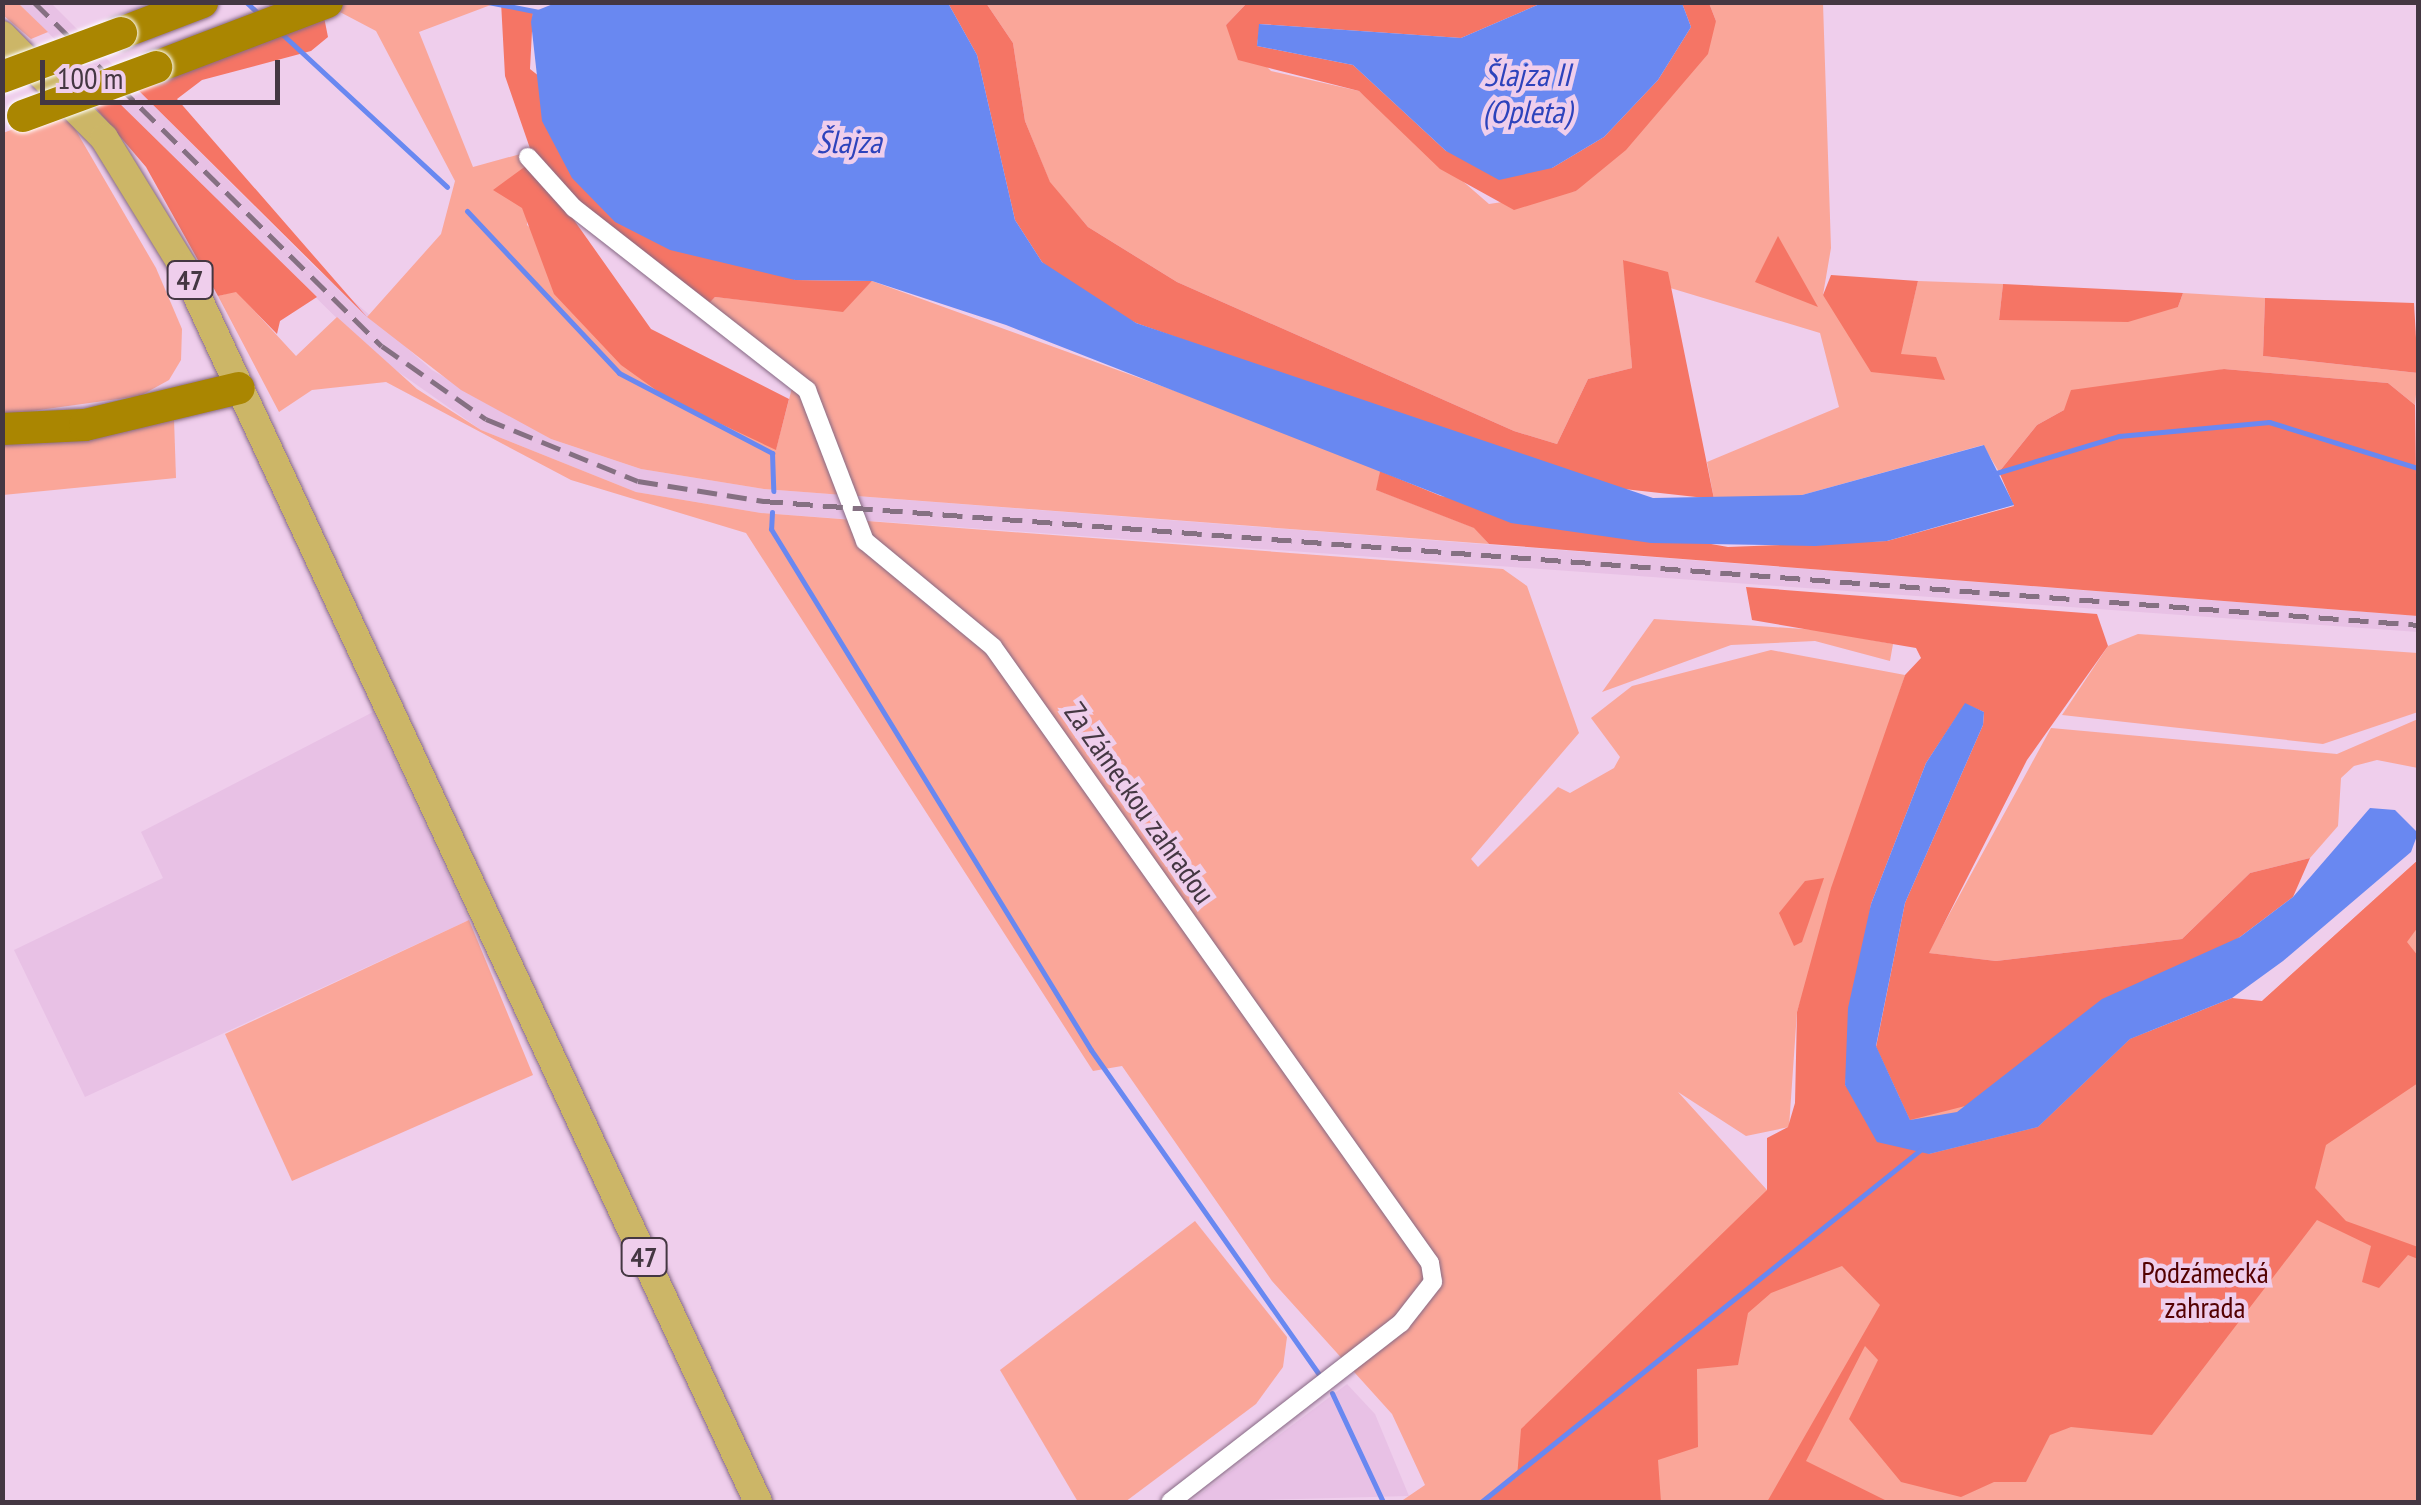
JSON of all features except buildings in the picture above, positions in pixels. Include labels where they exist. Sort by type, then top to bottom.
[{"type":"highway","points":[[9,106],[116,27],[163,2]]},
{"type":"highway","points":[[2,62],[202,2]]},
{"type":"highway","points":[[9,106],[150,61],[282,10],[327,2]]},
{"type":"highway","points":[[4,429],[84,426],[239,388]]},
{"type":"main road","name":"47","points":[[2,35],[117,154],[176,252],[758,1502]]},
{"type":"street","name":"Za Zámeckou zahradou","points":[[528,157],[574,208],[807,390],[864,541],[993,647],[1430,1262],[1433,1282],[1401,1323],[1170,1502]]},
{"type":"shaded area","points":[[18,3],[51,3],[315,267],[432,370],[551,439],[641,469],[764,489],[2418,616],[2418,632],[761,513],[636,492],[481,430],[374,355]]},
{"type":"shaded area","points":[[373,712],[469,920],[85,1097],[14,950],[163,878],[141,832]]},
{"type":"shaded area","points":[[1347,1384],[1375,1414],[1409,1496],[1190,1502]]},
{"type":"green space","points":[[501,2],[533,12],[530,69],[795,280],[872,281],[843,312],[715,297],[702,311],[569,213],[651,329],[789,399],[776,450],[670,400],[621,365],[554,294],[522,208],[493,190],[534,160],[505,76]]},
{"type":"green space","points":[[2,3],[18,3],[48,32],[31,39],[3,15]]},
{"type":"green space","points":[[266,3],[496,3],[419,32],[473,167],[524,153],[534,160],[527,225],[776,449],[792,388],[702,311],[715,297],[843,311],[872,281],[1308,439],[1380,471],[1377,490],[1475,528],[1489,544],[764,489],[641,469],[551,439],[461,390],[367,317],[441,234],[455,181],[376,31],[338,11],[295,27]]},
{"type":"green space","points":[[948,3],[986,3],[1013,43],[1025,121],[1050,182],[1088,227],[1177,282],[1514,431],[1557,444],[1588,379],[1632,368],[1623,260],[1668,272],[1714,499],[1597,486],[1136,323],[1085,297],[1042,262],[1015,220],[977,55]]},
{"type":"green space","points":[[986,3],[1247,3],[1226,25],[1271,71],[1359,91],[1489,204],[1576,191],[1716,21],[1709,3],[1823,3],[1831,248],[1823,295],[1900,354],[1918,281],[2003,284],[1999,320],[2178,307],[2183,293],[2265,298],[2263,356],[2418,373],[2415,405],[2388,383],[2224,369],[2064,410],[2037,425],[1999,472],[1983,445],[1802,495],[1714,499],[1707,462],[1839,407],[1820,333],[1667,287],[1624,260],[1632,368],[1588,379],[1557,444],[1514,431],[1177,282],[1088,227],[1050,183],[1025,121],[1013,43]]},
{"type":"green space","points":[[1247,3],[1542,3],[1461,38],[1260,24],[1257,46],[1353,65],[1446,151],[1552,168],[1604,137],[1658,80],[1691,27],[1682,3],[1709,3],[1716,21],[1708,54],[1626,150],[1576,191],[1514,210],[1440,169],[1359,91],[1238,60],[1226,25]]},
{"type":"green space","points":[[324,17],[328,37],[311,51],[202,80],[177,99],[367,317],[135,87]]},
{"type":"green space","points":[[112,96],[317,297],[280,321],[277,334],[236,292],[218,296],[146,167],[93,105]]},
{"type":"green space","points":[[64,110],[156,268],[182,329],[181,360],[169,380],[140,396],[3,415],[3,133]]},
{"type":"green space","points":[[1778,236],[1818,307],[1755,282]]},
{"type":"green space","points":[[1831,275],[1918,281],[1901,354],[1936,357],[1945,380],[1871,372],[1823,295]]},
{"type":"green space","points":[[2003,284],[2183,293],[2178,307],[2128,322],[1999,320]]},
{"type":"green space","points":[[236,291],[296,356],[337,317],[417,389],[481,430],[636,492],[761,513],[1503,569],[1527,586],[1579,733],[1471,859],[1478,867],[1558,787],[1570,793],[1614,768],[1620,757],[1591,718],[1632,686],[1771,650],[1905,675],[1797,1012],[1789,1127],[1746,1136],[1678,1092],[1767,1190],[1831,1117],[2262,1001],[2418,860],[2418,1502],[1400,1502],[1425,1485],[1392,1414],[1272,1281],[1122,1066],[1093,1071],[746,533],[571,480],[386,382],[312,390],[279,412],[218,296]]},
{"type":"green space","points":[[2265,298],[2414,303],[2418,373],[2263,356]]},
{"type":"green space","points":[[2224,369],[2388,383],[2415,405],[2418,616],[1489,544],[1474,528],[1376,490],[1380,471],[1441,496],[1728,547],[1887,541],[2014,506],[1999,472],[2037,425],[2064,410],[2071,390]]},
{"type":"green space","points":[[174,419],[176,478],[3,495],[3,444]]},
{"type":"green space","name":"Podzámecká zahrada","points":[[1746,587],[2097,614],[2108,646],[2027,760],[1929,953],[1996,961],[2182,939],[2250,873],[2310,858],[2293,897],[2240,937],[1989,1100],[1910,1120],[1876,1047],[1905,903],[1983,725],[1984,712],[1965,704],[1926,763],[1871,904],[1845,1085],[1929,1154],[2038,1127],[2130,1039],[2232,998],[2262,1001],[2418,860],[2418,927],[2407,942],[2418,956],[2418,1083],[2326,1145],[2315,1188],[2346,1221],[2418,1247],[2418,1259],[2408,1255],[2379,1288],[2362,1282],[2371,1246],[2317,1220],[2152,1435],[2071,1427],[2050,1435],[2026,1482],[1994,1482],[1961,1497],[1901,1482],[1849,1419],[1878,1360],[1865,1346],[1806,1461],[1889,1502],[1767,1502],[1880,1305],[1842,1266],[1771,1293],[1748,1313],[1738,1365],[1697,1369],[1698,1447],[1658,1460],[1661,1502],[1483,1502],[1517,1477],[1521,1429],[1767,1190],[1767,1138],[1788,1127],[1795,1103],[1797,1012],[1831,888],[1905,675],[1921,658],[1916,648],[1752,620]]},
{"type":"green space","points":[[1654,619],[1818,630],[1893,644],[1890,661],[1815,641],[1731,645],[1602,692]]},
{"type":"green space","points":[[2138,634],[2418,653],[2418,712],[2323,744],[2062,715],[2108,646]]},
{"type":"green space","points":[[2418,719],[2418,768],[2377,760],[2354,766],[2341,778],[2338,826],[2310,858],[2250,873],[2182,939],[1996,961],[1928,953],[2051,728],[2337,754]]},
{"type":"green space","points":[[1824,878],[1802,942],[1794,946],[1779,913],[1805,881]]},
{"type":"green space","points":[[469,920],[533,1075],[292,1181],[225,1034]]},
{"type":"green space","points":[[1195,1221],[1287,1337],[1283,1367],[1256,1404],[1125,1502],[1078,1502],[1000,1370]]},
{"type":"water","name":"Šlajza","points":[[558,2],[948,3],[977,55],[1015,220],[1042,262],[1136,323],[1653,498],[1802,495],[1984,445],[2014,505],[1887,541],[1815,546],[1651,543],[1511,523],[1006,325],[872,281],[795,280],[670,250],[615,222],[572,178],[542,121],[531,22],[533,12]]},
{"type":"water","name":"Šlajza II (Opleta)","points":[[1542,3],[1682,3],[1691,27],[1658,80],[1604,137],[1552,168],[1499,180],[1446,151],[1353,65],[1257,46],[1259,24],[1461,38]]},
{"type":"water","points":[[1965,703],[1984,712],[1983,725],[1905,903],[1876,1046],[1910,1120],[1957,1112],[2102,999],[2240,937],[2293,897],[2370,808],[2395,810],[2418,833],[2411,852],[2283,961],[2232,998],[2130,1039],[2038,1127],[1929,1154],[1877,1142],[1845,1085],[1848,1008],[1871,904],[1926,763]]},
{"type":"waterway","points":[[246,2],[259,14]]},
{"type":"waterway","points":[[488,2],[539,12]]},
{"type":"waterway","points":[[282,34],[447,187]]},
{"type":"waterway","points":[[467,211],[619,373],[772,453],[773,491]]},
{"type":"waterway","points":[[1993,474],[2119,436],[2269,422],[2418,468]]},
{"type":"waterway","points":[[772,512],[771,529],[1091,1050],[1321,1377]]},
{"type":"waterway","points":[[1481,1502],[1920,1150]]},
{"type":"waterway","points":[[1332,1393],[1383,1502]]},
{"type":"railway","points":[[34,2],[382,346],[486,419],[638,481],[763,501],[2418,625]]}]
